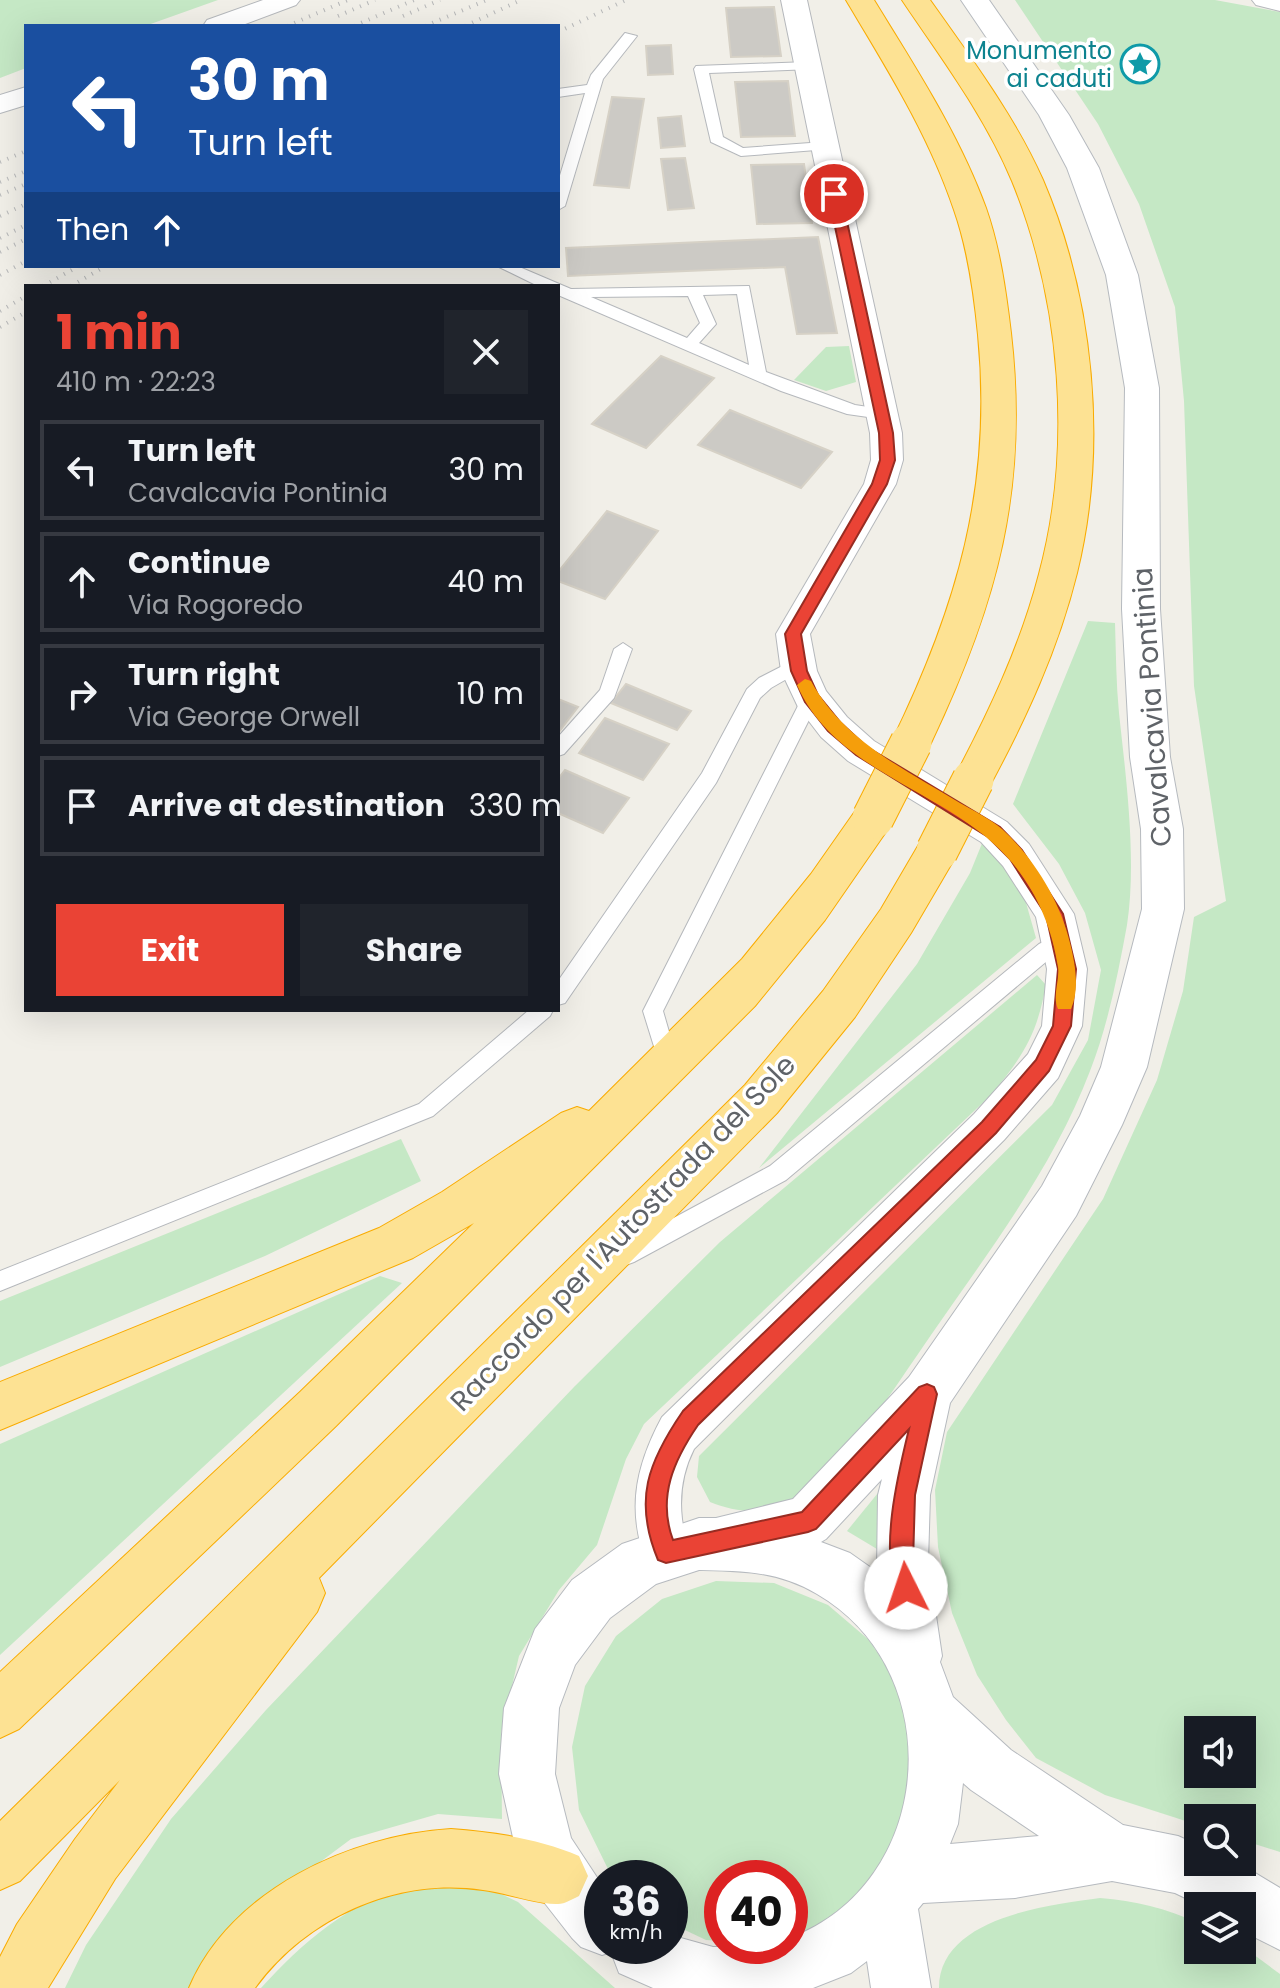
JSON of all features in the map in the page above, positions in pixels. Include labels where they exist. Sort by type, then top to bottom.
[{"type":"highway","points":[[0,1710],[318,1409],[669,1065],[786,941],[835,877],[873,818],[936,694],[983,561],[996,494],[1001,401],[986,269],[967,201],[921,101],[860,0]]},
{"type":"highway","name":"Raccordo per l'Autostrada del Sole","points":[[0,1861],[761,1099],[839,1004],[896,921],[937,851],[1014,699],[1060,561],[1072,497],[1074,417],[1070,354],[1060,289],[1028,182],[1005,135],[916,0]]},
{"type":"highway","points":[[0,1406],[396,1243],[514,1171],[669,1065]]},
{"type":"highway","points":[[16,1988],[38,1945],[95,1859],[399,1460]]},
{"type":"highway","points":[[219,1988],[257,1942],[298,1910],[348,1879],[382,1867],[450,1858],[484,1861],[559,1876]]},
{"type":"street","points":[[221,24],[287,0]]},
{"type":"street","points":[[666,1552],[657,1527],[655,1504],[659,1476],[678,1433],[989,1127],[1043,1066],[1062,1026],[1067,969],[1055,914],[1016,855],[994,832],[861,751],[834,727],[811,698],[798,664],[793,634],[880,484],[887,460],[882,414],[794,0]]},
{"type":"street","name":"Cavalcavia Pontinia","points":[[719,1543],[808,1521],[927,1394],[1059,1201],[1099,1125],[1124,1067],[1163,909],[1162,829],[1150,757],[1141,609],[1142,388],[1122,275],[1083,168],[1054,115],[975,0]]},
{"type":"street","points":[[1265,0],[1280,3]]},
{"type":"street","points":[[0,105],[24,96]]},
{"type":"street","name":"Cavalcavia Pontinia","points":[[916,1665],[902,1562],[904,1495],[927,1394]]},
{"type":"street","points":[[584,1901],[559,1876],[537,1828],[527,1778],[527,1727],[538,1679],[559,1635],[589,1598],[626,1570],[666,1552],[719,1543],[766,1546],[812,1561],[872,1603],[889,1622],[916,1665],[934,1717],[939,1743],[937,1798],[928,1838],[900,1892],[853,1942],[810,1965],[761,1978],[711,1977],[666,1964]]},
{"type":"street","points":[[934,1717],[991,1770],[1112,1852]]},
{"type":"street","points":[[900,1892],[1112,1852],[1178,1865],[1222,1885],[1280,1921]]},
{"type":"street","points":[[900,1892],[901,1988]]},
{"type":"street","points":[[654,1964],[685,1988]]},
{"type":"lane","points":[[560,191],[564,162],[596,78],[630,36]]},
{"type":"lane","points":[[808,66],[701,69],[716,139],[741,152],[824,146]]},
{"type":"lane","points":[[560,93],[593,88]]},
{"type":"lane","points":[[511,268],[546,278]]},
{"type":"lane","points":[[563,291],[744,289],[759,375]]},
{"type":"lane","points":[[563,291],[759,375],[853,410],[882,414]]},
{"type":"lane","points":[[689,345],[708,324],[694,291]]},
{"type":"lane","points":[[560,747],[608,693],[623,649]]},
{"type":"lane","points":[[560,994],[709,778],[753,694],[765,683],[798,664]]},
{"type":"lane","points":[[669,1065],[653,1011],[811,698]]},
{"type":"lane","points":[[577,1282],[778,1173],[1022,969],[1061,941]]},
{"type":"lane","points":[[0,1281],[426,1110],[541,1012]]},
{"type":"green space","points":[[0,0],[218,0],[151,24],[24,24],[24,69],[0,78]]},
{"type":"green space","points":[[1015,0],[1215,0],[1280,12],[1280,1852],[1256,1844],[1256,1804],[1184,1804],[1184,1820],[1105,1795],[1036,1758],[1006,1720],[977,1675],[952,1613],[938,1547],[935,1490],[947,1432],[1103,1199],[1157,1080],[1183,991],[1194,917],[1226,901],[1194,686],[1184,401],[1175,307],[1139,204],[1098,124]]},
{"type":"green space","points":[[849,346],[856,382],[826,391],[794,380],[826,347]]},
{"type":"green space","points":[[1088,621],[1115,623],[1131,874],[1127,925],[1112,999],[1096,1054],[1075,1107],[1039,1175],[997,1240],[851,1447],[812,1485],[782,1506],[751,1511],[710,1502],[697,1477],[699,1456],[1052,1105],[1088,1040],[1101,970],[1085,913],[1059,864],[1013,804]]},
{"type":"green space","points":[[983,841],[1019,878],[1036,938],[759,1168],[917,964],[970,873]]},
{"type":"green space","points":[[1037,975],[1046,985],[1033,1032],[1021,1056],[992,1094],[644,1424],[626,1459],[597,1545],[559,1590],[519,1656],[501,1733],[502,1819],[438,1814],[351,1839],[253,1912],[193,1988],[65,1988],[86,1945],[171,1819],[266,1710],[574,1387],[720,1242]]},
{"type":"green space","points":[[401,1139],[421,1181],[265,1256],[0,1367],[0,1301]]},
{"type":"green space","points":[[380,1276],[402,1283],[0,1655],[0,1444]]},
{"type":"green space","points":[[882,1488],[882,1552],[847,1531]]},
{"type":"green space","points":[[716,1581],[774,1583],[828,1605],[869,1640],[900,1686],[917,1740],[899,1852],[818,1931],[808,1934],[808,1860],[704,1860],[704,1939],[688,1932],[688,1860],[604,1860],[579,1810],[572,1747],[585,1686],[616,1636],[662,1599]]},
{"type":"green space","points":[[476,1882],[518,1902],[584,1961],[584,1964],[588,1964],[615,1988],[261,1988],[293,1955],[350,1912],[392,1892],[437,1884]]},
{"type":"green space","points":[[1100,1898],[1174,1913],[1184,1917],[1184,1964],[1256,1964],[1256,1956],[1280,1974],[1280,1988],[939,1988],[944,1964],[957,1945],[976,1931],[1000,1919],[1052,1905]]},
{"type":"building","points":[[774,7],[781,56],[731,57],[726,8]]},
{"type":"building","points":[[671,45],[673,74],[648,75],[646,46]]},
{"type":"building","points":[[788,81],[795,136],[741,137],[735,82]]},
{"type":"building","points":[[612,97],[644,99],[629,188],[594,185]]},
{"type":"building","points":[[681,116],[685,146],[661,148],[658,118]]},
{"type":"building","points":[[685,158],[694,208],[668,210],[661,159]]},
{"type":"building","points":[[804,164],[812,223],[757,224],[751,165]]},
{"type":"building","points":[[818,237],[837,333],[797,334],[785,267],[568,276],[566,248]]},
{"type":"building","points":[[661,356],[714,378],[646,448],[592,424]]},
{"type":"building","points":[[730,410],[832,452],[801,488],[698,445]]},
{"type":"building","points":[[607,511],[658,531],[605,599],[560,582],[560,570]]},
{"type":"building","points":[[626,684],[691,711],[677,730],[611,703]]},
{"type":"building","points":[[560,700],[578,707],[560,730]]},
{"type":"building","points":[[605,718],[669,744],[643,780],[579,753]]},
{"type":"building","points":[[565,770],[629,798],[603,833],[560,814],[560,776]]},
{"type":"railway","points":[[292,24],[348,0]]},
{"type":"railway","points":[[338,16],[375,0]]},
{"type":"railway","points":[[359,24],[414,0]]},
{"type":"railway","points":[[403,16],[440,0]]},
{"type":"railway","points":[[430,24],[487,0]]},
{"type":"railway","points":[[469,24],[521,0]]},
{"type":"railway","points":[[560,31],[626,0]]},
{"type":"railway","points":[[0,162],[24,152]]},
{"type":"railway","points":[[0,182],[24,172]]},
{"type":"railway","points":[[0,195],[24,185]]},
{"type":"railway","points":[[0,216],[24,205]]},
{"type":"railway","points":[[0,238],[24,226]]},
{"type":"railway","points":[[0,252],[24,240]]},
{"type":"railway","points":[[0,275],[24,262]]},
{"type":"railway","points":[[47,284],[75,268]]},
{"type":"railway","points":[[74,284],[102,268]]},
{"type":"railway","points":[[0,311],[24,297]]},
{"type":"railway","points":[[0,327],[24,313]]},
{"type":"slow traffic","points":[[805,685],[811,698],[834,727],[861,751],[994,832],[1016,855],[1055,914],[1067,969],[1064,1003]]},
{"type":"place","name":"Monumento ai caduti","points":[[1140,64]]},
{"type":"route","points":[[834,194],[886,433],[887,460],[880,484],[793,634],[799,671],[811,698],[834,727],[861,751],[994,832],[1016,855],[1055,914],[1067,969],[1062,1026],[1043,1066],[989,1127],[678,1433],[659,1476],[655,1504],[657,1527],[666,1552],[719,1543],[808,1521],[927,1394],[904,1495],[902,1562],[906,1588]]}]
